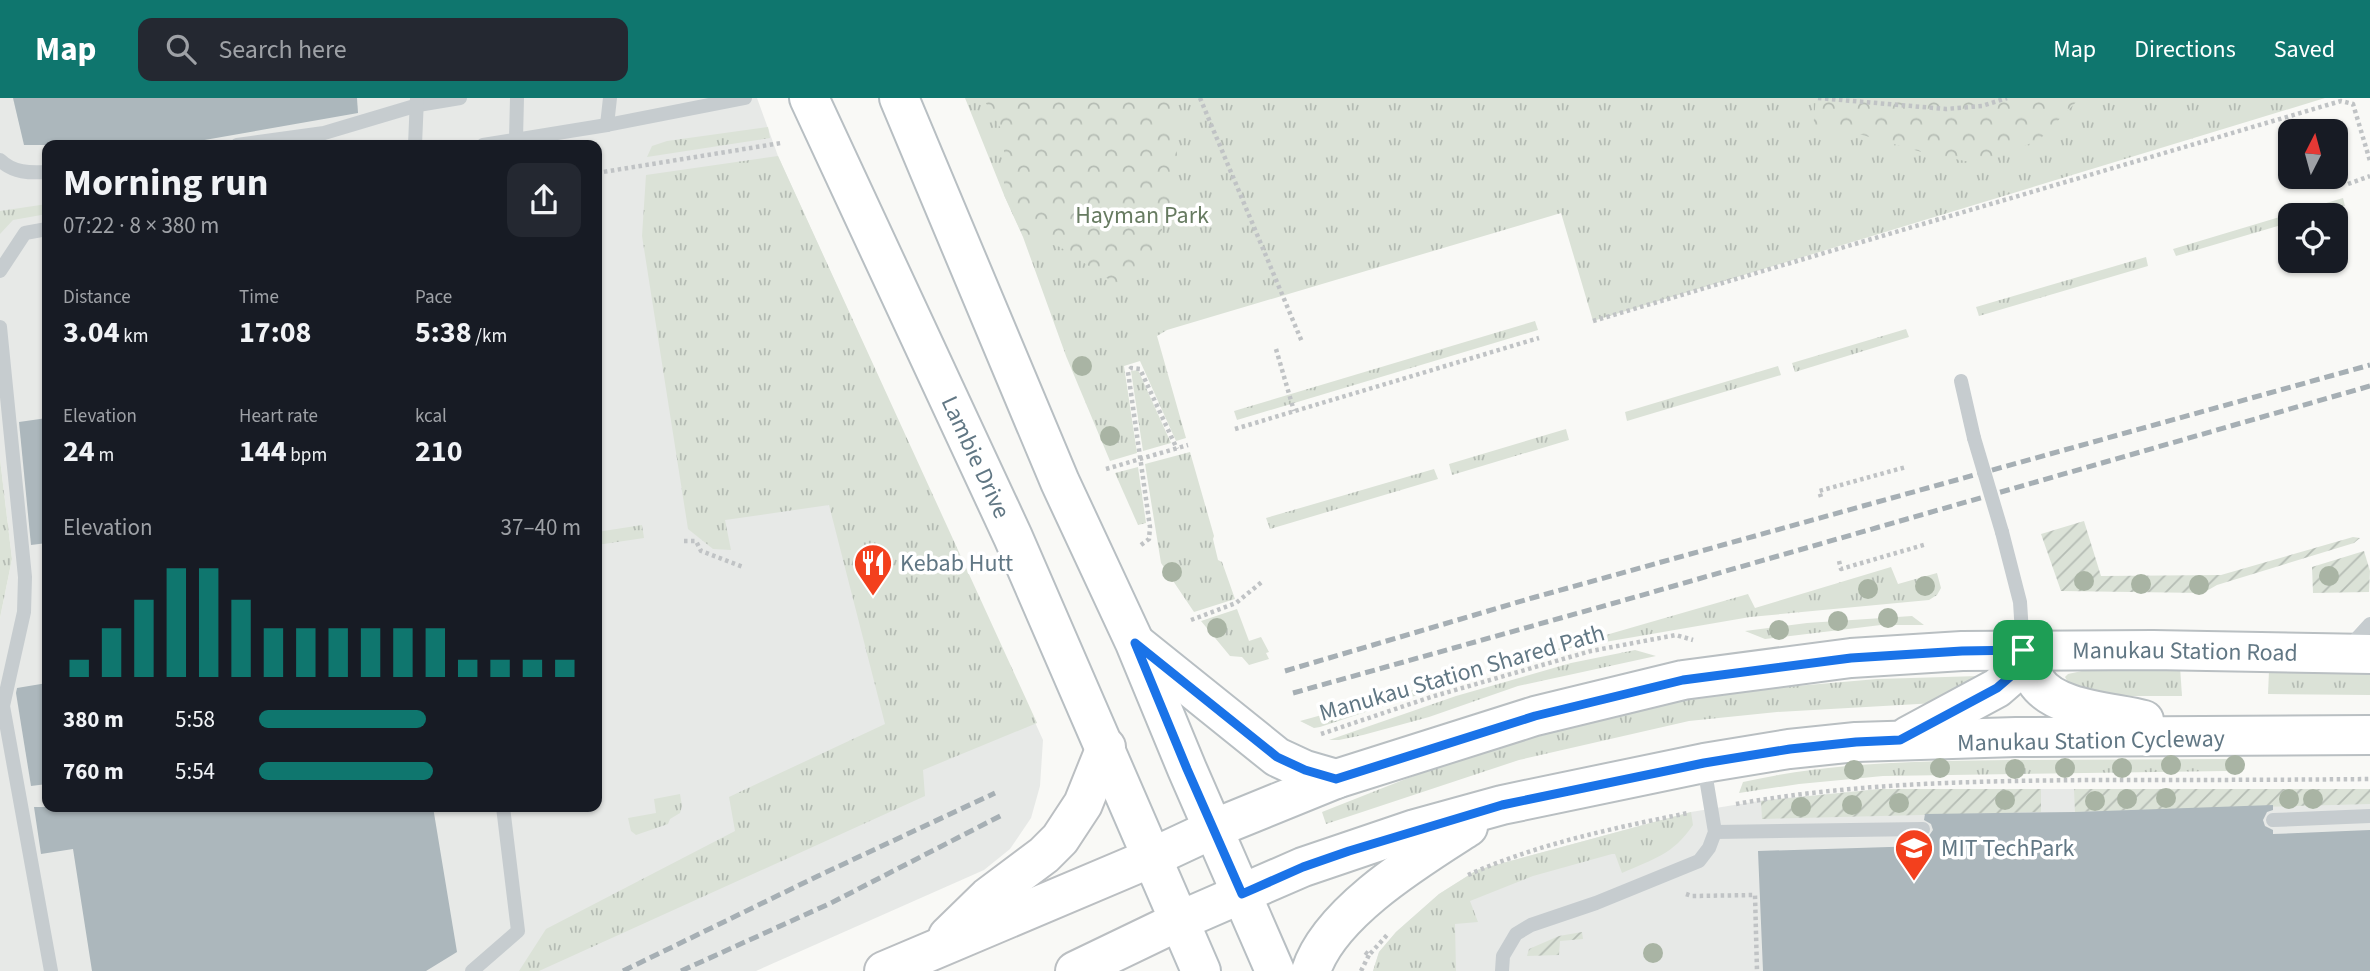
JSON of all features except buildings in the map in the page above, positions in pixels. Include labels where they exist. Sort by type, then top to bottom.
[{"type":"main road","name":"Lambie Drive","points":[[809,98],[978,460],[1202,971]]},
{"type":"main road","points":[[899,98],[1060,482],[1135,643],[1275,971]]},
{"type":"main road","points":[[1135,643],[1277,757],[1305,770],[1336,779]]},
{"type":"main road","points":[[2023,650],[2036,681],[2049,695],[2061,701],[2206,736]]},
{"type":"main road","points":[[1900,740],[1997,688],[2012,675],[2023,650]]},
{"type":"main road","name":"Manukau Station Road","points":[[884,971],[1336,779],[1535,716],[1683,680],[1851,658],[1962,651],[2356,653]]},
{"type":"main road","points":[[1074,971],[1179,921],[1303,867],[1349,851],[1502,805],[1704,763],[1790,749],[1900,740],[2370,735]]},
{"type":"main road","points":[[932,952],[988,897],[1035,862],[1060,839],[1083,804],[1106,747]]},
{"type":"main road","points":[[1311,971],[1314,960],[1337,928],[1378,888],[1502,805]]},
{"type":"lane","points":[[273,140],[324,133],[418,101],[460,98]]},
{"type":"lane","points":[[516,139],[517,98]]},
{"type":"lane","points":[[607,125],[610,98]]},
{"type":"lane","points":[[510,140],[607,125],[745,98]]},
{"type":"lane","points":[[415,140],[418,101]]},
{"type":"lane","points":[[0,160],[22,172],[42,172]]},
{"type":"lane","points":[[0,271],[25,233],[42,230]]},
{"type":"lane","points":[[0,327],[25,577],[24,612],[3,706],[51,971]]},
{"type":"lane","points":[[1961,381],[1974,438],[2020,602],[2023,650]]},
{"type":"lane","points":[[2356,653],[2370,624]]},
{"type":"lane","points":[[1502,971],[1503,956],[1516,934],[1531,925],[1596,904],[1699,860],[1709,848],[1715,832],[1704,763]]},
{"type":"lane","points":[[472,971],[518,931],[504,812]]},
{"type":"lane","points":[[2273,820],[2370,816]]},
{"type":"lane","points":[[1715,832],[1923,828]]},
{"type":"path","points":[[1200,98],[1303,342]]},
{"type":"path","points":[[1818,98],[1946,109],[1982,106],[2007,98]]},
{"type":"path","points":[[1593,321],[2341,101],[2353,104],[2370,161]]},
{"type":"path","points":[[602,172],[781,143]]},
{"type":"path","points":[[2348,184],[2370,176]]},
{"type":"path","points":[[1235,429],[1539,338]]},
{"type":"path","points":[[1276,349],[1294,411]]},
{"type":"path","points":[[1141,545],[1149,539],[1150,530],[1128,372],[1131,368],[1140,369],[1177,449]]},
{"type":"path","points":[[1106,470],[1188,445]]},
{"type":"path","points":[[1820,494],[1906,467]]},
{"type":"path","points":[[684,541],[696,541],[701,551],[743,567]]},
{"type":"path","points":[[1839,561],[1841,569],[1927,544]]},
{"type":"path","points":[[1191,620],[1236,604],[1263,581]]},
{"type":"path","name":"Manukau Station Shared Path","points":[[1317,735],[1431,697],[1591,651],[1676,635],[1701,642]]},
{"type":"path","points":[[1463,877],[1535,850],[1649,821],[1814,791],[2021,780],[2370,779]]},
{"type":"path","points":[[1653,881],[1692,897],[1755,894],[1757,971]]},
{"type":"path","points":[[1361,971],[1369,955],[1392,930]]},
{"type":"path","points":[[1357,945],[1369,955]]},
{"type":"shaded area","points":[[0,98],[757,98],[778,156],[1043,740],[1040,786],[1031,818],[1010,849],[984,870],[756,971],[0,971],[0,618],[12,559],[0,459]]},
{"type":"shaded area","name":"MIT TechPark","points":[[1880,789],[2370,789],[2370,971],[1373,971],[1379,952],[1396,932],[1439,894],[1477,870],[1691,812],[1765,800]]},
{"type":"green space","name":"Hayman Park","points":[[965,98],[2325,98],[1593,321],[1561,213],[1167,330],[1157,336],[1186,438],[1176,441],[1140,361],[1124,366],[1137,453],[1110,461],[1066,356],[1023,237]]},
{"type":"green space","points":[[983,98],[1173,98],[1177,155],[1170,202],[1158,243],[1122,288],[1060,247],[1023,236],[1004,195],[1004,134]]},
{"type":"green space","points":[[1816,98],[2080,98],[2039,140],[1980,164],[1925,153],[1845,130],[1813,129]]},
{"type":"green space","points":[[768,127],[770,138],[647,157],[652,146],[667,141]]},
{"type":"green space","points":[[778,156],[1037,723],[923,770],[925,796],[539,971],[519,971],[546,929],[735,831],[729,797],[885,724],[829,505],[725,520],[731,550],[713,549],[688,529],[642,236],[646,175]]},
{"type":"green space","points":[[2343,198],[2344,203],[2326,203]]},
{"type":"green space","points":[[42,205],[42,215],[13,220],[0,234],[0,211]]},
{"type":"green space","points":[[2278,218],[2278,226],[2176,256],[2173,249]]},
{"type":"green space","points":[[2146,257],[2148,266],[1979,316],[1976,307]]},
{"type":"green space","points":[[1535,321],[1538,330],[1237,420],[1234,411]]},
{"type":"green space","points":[[1906,329],[1909,337],[1795,372],[1792,363]]},
{"type":"green space","points":[[1778,366],[1781,375],[1627,421],[1625,412]]},
{"type":"green space","points":[[1138,370],[1171,443],[1143,451],[1131,371]]},
{"type":"green space","points":[[1566,429],[1569,440],[1452,475],[1449,464]]},
{"type":"green space","points":[[1190,452],[1214,536],[1218,560],[1222,562],[1235,599],[1194,612],[1161,563],[1145,464]]},
{"type":"green space","points":[[0,459],[12,559],[0,618]]},
{"type":"green space","points":[[1138,467],[1146,523],[1138,525],[1115,473]]},
{"type":"green space","points":[[1434,469],[1438,479],[1270,529],[1266,518]]},
{"type":"green space","points":[[2084,521],[2101,576],[2221,575],[2353,537],[2360,538],[2354,543],[2217,585],[2203,593],[2061,591],[2041,534]]},
{"type":"green space","points":[[642,525],[644,538],[602,544],[602,531]]},
{"type":"green space","points":[[2364,551],[2370,571],[2369,592],[2313,593],[2312,567]]},
{"type":"green space","points":[[1891,567],[1898,584],[1937,573],[1941,588],[1937,595],[1929,600],[1750,617],[1547,652],[1748,594],[1755,608]]},
{"type":"green space","points":[[1237,609],[1249,641],[1261,637],[1269,652],[1266,653],[1269,659],[1249,665],[1242,657],[1230,656],[1201,621]]},
{"type":"green space","points":[[1912,616],[1924,625],[1881,625],[1765,639],[1745,631],[1807,623]]},
{"type":"green space","points":[[1635,650],[1656,656],[1518,686],[1429,717],[1363,735],[1329,740],[1456,696],[1571,663]]},
{"type":"green space","points":[[2100,667],[2180,667],[2182,696],[2103,696],[2070,686],[2065,677]]},
{"type":"green space","points":[[1481,671],[1457,682],[1320,727],[1314,728],[1300,721]]},
{"type":"green space","points":[[2269,671],[2370,671],[2370,695],[2268,694]]},
{"type":"green space","points":[[1988,676],[1936,703],[1777,712],[1689,721],[1519,760],[1326,824],[1322,812],[1441,765],[1533,737],[1680,701],[1785,687],[1877,679]]},
{"type":"green space","points":[[2229,759],[2227,771],[1883,776],[1739,793],[1743,782],[1776,775],[1876,764],[1976,760]]},
{"type":"green space","points":[[1880,789],[2041,789],[2041,812],[1762,819],[1761,801]]},
{"type":"green space","points":[[2074,789],[2370,789],[2370,804],[2075,812]]},
{"type":"green space","points":[[680,794],[680,813],[670,819],[668,824],[636,835],[631,831],[628,818],[656,813],[654,799]]},
{"type":"green space","points":[[1691,812],[1693,825],[1678,843],[1662,855],[1622,873],[1615,854],[1612,854],[1533,876],[1470,901],[1478,922],[1455,924],[1456,971],[1373,971],[1379,952],[1396,932],[1439,894],[1477,870]]},
{"type":"green space","points":[[1582,932],[1583,939],[1560,941],[1559,955],[1527,956],[1529,949],[1559,936]]},
{"type":"railway","points":[[1285,671],[1532,598],[2370,365]]},
{"type":"railway","points":[[1293,693],[2370,386]]},
{"type":"railway","points":[[623,971],[995,793]]},
{"type":"railway","points":[[681,971],[831,903],[1004,814]]},
{"type":"place","name":"Kebab Hutt","points":[[873,597]]},
{"type":"place","name":"MIT TechPark","points":[[1914,882]]},
{"type":"route","points":[[1135,643],[1277,757],[1305,770],[1336,779],[1535,716],[1683,680],[1851,658],[2023,650],[2012,675],[1997,688],[1900,740],[1790,749],[1704,763],[1502,805],[1349,851],[1303,867],[1242,894],[1135,643]]}]
